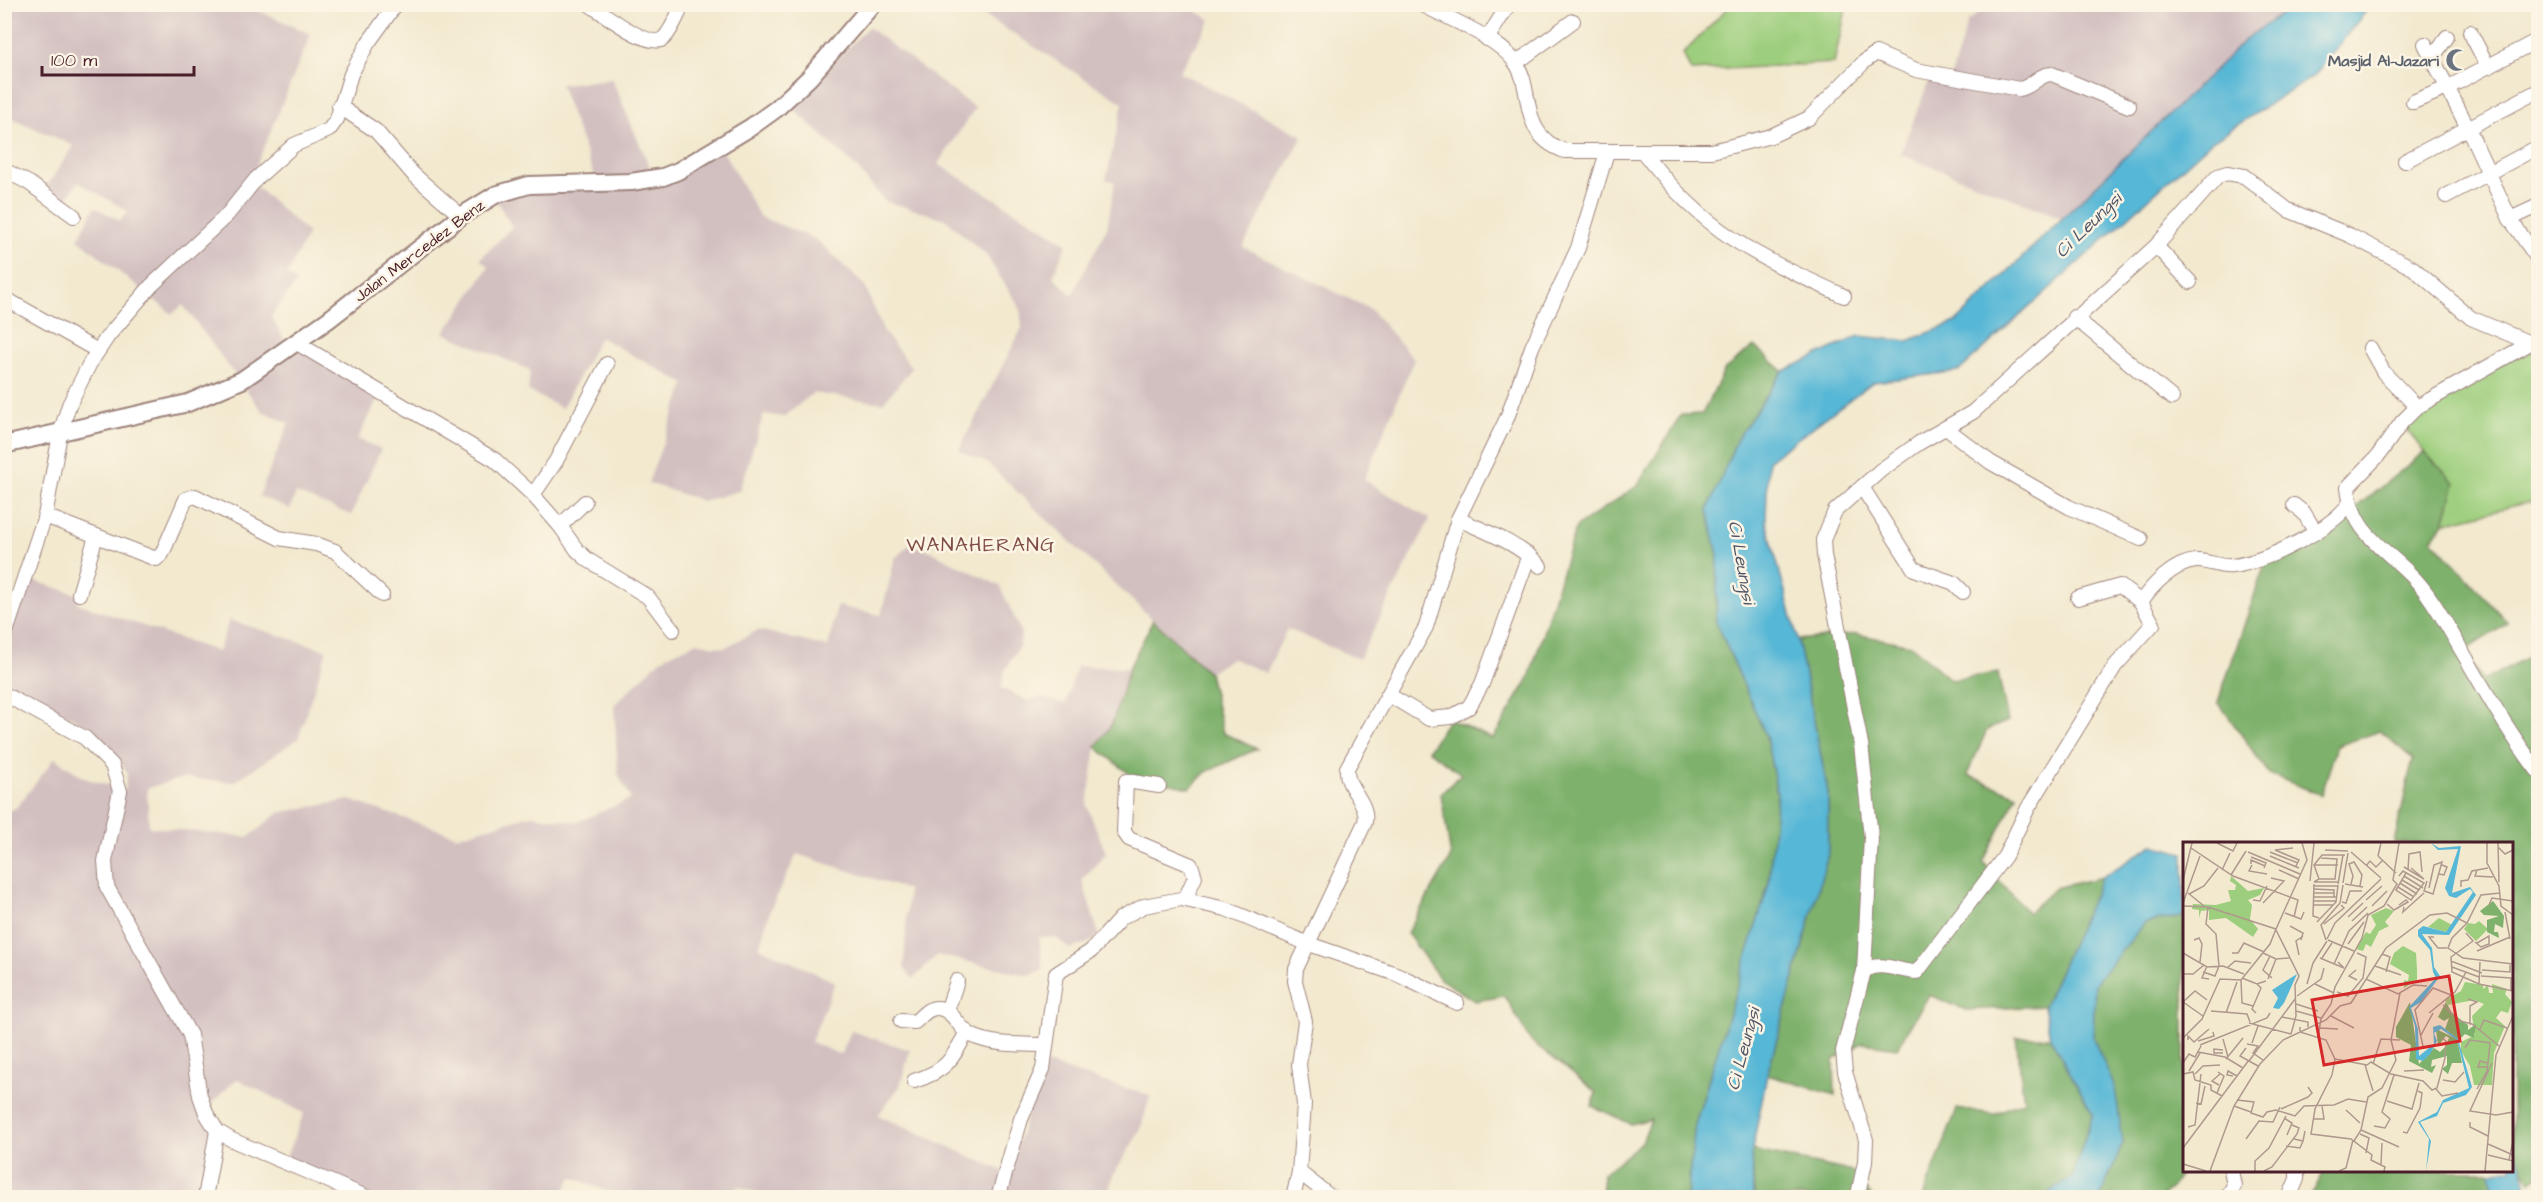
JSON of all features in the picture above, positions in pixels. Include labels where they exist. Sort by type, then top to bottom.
[{"type":"main road","name":"Jalan Mercedez Benz","points":[[4,445],[170,408],[206,397],[242,380],[297,343],[461,216],[488,198],[529,185],[631,182],[663,177],[678,171],[751,128],[776,109],[809,78],[873,4]]},
{"type":"street","points":[[4,638],[45,516],[60,434],[75,389],[98,351],[151,286],[227,215],[256,179],[294,145],[329,130],[337,119],[339,106],[351,74],[368,43],[396,4]]},
{"type":"street","points":[[589,4],[645,40],[656,42],[664,38],[684,4]]},
{"type":"street","points":[[1421,4],[1487,39],[1516,63],[1528,109],[1542,136],[1565,151],[1725,150],[1781,132],[1809,118],[1864,62],[1877,53],[1916,70],[2019,89],[2031,86],[2043,75],[2052,74],[2129,106]]},
{"type":"street","points":[[1487,39],[1509,4]]},
{"type":"street","points":[[1516,63],[1573,21]]},
{"type":"street","points":[[2470,32],[2488,67]]},
{"type":"street","points":[[2432,58],[2447,37]]},
{"type":"street","points":[[2413,102],[2447,88],[2538,40]]},
{"type":"street","points":[[2425,44],[2468,128],[2510,219],[2538,259]]},
{"type":"street","points":[[2405,162],[2538,91]]},
{"type":"street","points":[[339,106],[376,131],[413,174],[461,216]]},
{"type":"street","points":[[2446,196],[2538,147]]},
{"type":"street","points":[[1293,1197],[1299,1172],[1304,1104],[1299,1065],[1305,1021],[1294,976],[1306,944],[1365,822],[1364,808],[1347,780],[1347,768],[1426,627],[1458,519],[1507,418],[1532,347],[1578,248],[1607,152]]},
{"type":"street","points":[[1643,152],[1669,186],[1689,207],[1729,238],[1777,267],[1844,296]]},
{"type":"street","points":[[4,170],[29,183],[74,216]]},
{"type":"street","points":[[1859,1190],[1865,1162],[1866,1140],[1845,1072],[1843,1051],[1864,971],[1871,837],[1868,790],[1823,540],[1835,511],[1919,443],[1973,412],[2074,317],[2156,246],[2218,176],[2236,173],[2244,176],[2288,210],[2349,235],[2413,268],[2471,318],[2534,341]]},
{"type":"street","points":[[2510,219],[2538,206]]},
{"type":"street","points":[[2156,246],[2190,282]]},
{"type":"street","points":[[4,298],[98,351]]},
{"type":"street","points":[[2074,317],[2172,398]]},
{"type":"street","points":[[2534,341],[2417,407],[2348,487],[2349,504],[2359,524],[2381,549],[2411,575],[2432,603],[2515,741],[2538,771]]},
{"type":"street","points":[[297,343],[324,361],[477,449],[502,467],[533,495],[560,526],[571,544],[588,560],[648,597],[673,630]]},
{"type":"street","points":[[2370,348],[2384,373],[2417,407]]},
{"type":"street","points":[[533,495],[556,460],[607,363]]},
{"type":"street","points":[[1946,428],[1990,462],[2069,507],[2141,539]]},
{"type":"street","points":[[1862,487],[1914,569],[1954,583],[1964,592]]},
{"type":"street","points":[[45,516],[153,558],[159,558],[186,499],[195,496],[279,538],[316,544],[335,551],[382,595]]},
{"type":"street","points":[[560,526],[585,502]]},
{"type":"street","points":[[2141,602],[2153,586],[2180,566],[2196,561],[2228,567],[2258,560],[2315,531],[2349,504]]},
{"type":"street","points":[[2294,505],[2304,513],[2315,531]]},
{"type":"street","points":[[1458,519],[1529,555],[1540,566]]},
{"type":"street","points":[[79,594],[96,536]]},
{"type":"street","points":[[1389,695],[1429,719],[1451,717],[1469,707],[1482,684],[1529,555]]},
{"type":"street","points":[[1864,971],[1871,966],[1917,972],[1994,872],[2028,808],[2115,666],[2153,624],[2141,602],[2120,586],[2079,598]]},
{"type":"street","points":[[4,694],[85,738],[112,765],[120,791],[105,861],[107,887],[186,1025],[194,1053],[200,1096],[206,1113],[218,1131],[232,1140],[369,1197]]},
{"type":"street","points":[[1160,786],[1126,781],[1124,832],[1129,839],[1191,865],[1195,877],[1185,899]]},
{"type":"street","points":[[998,1197],[1021,1119],[1039,1084],[1057,972],[1091,951],[1121,918],[1159,902],[1185,899],[1226,909],[1306,944],[1396,974],[1457,1003]]},
{"type":"street","points":[[947,1011],[957,981]]},
{"type":"street","points":[[901,1021],[915,1022],[933,1008],[947,1011],[967,1032],[990,1041],[1046,1045]]},
{"type":"street","points":[[914,1081],[939,1072],[952,1058],[967,1032]]},
{"type":"street","points":[[206,1197],[218,1131]]},
{"type":"street","points":[[1299,1172],[1332,1197]]},
{"type":"street","points":[[2226,1197],[2234,1186],[2231,1172]]},
{"type":"street","points":[[2289,1197],[2297,1179],[2297,1172]]},
{"type":"shaded area","points":[[5,5],[246,5],[311,34],[250,181],[308,233],[287,275],[297,282],[271,316],[285,341],[378,397],[358,439],[381,449],[351,515],[296,493],[290,509],[259,496],[289,423],[262,411],[183,305],[172,314],[78,239],[95,207],[120,221],[128,211],[78,182],[65,201],[46,187],[74,146],[5,115]]},
{"type":"shaded area","points":[[968,5],[1186,5],[1211,20],[1179,72],[1303,136],[1243,247],[1370,309],[1414,359],[1364,480],[1430,519],[1359,659],[1287,629],[1266,673],[1231,658],[1209,673],[987,463],[959,450],[1022,328],[1020,308],[986,255],[945,219],[885,201],[855,166],[791,107],[868,27],[975,108],[938,164],[1067,243],[1053,276],[1072,295],[1107,228],[1115,182],[1106,179],[1123,103]]},
{"type":"shaded area","points":[[1978,5],[2296,5],[2248,37],[2062,218],[1900,154],[1931,76],[1950,79],[1968,21],[1979,13]]},
{"type":"shaded area","points":[[612,79],[655,180],[723,151],[760,217],[816,239],[865,286],[884,332],[912,368],[883,403],[813,393],[784,417],[764,414],[739,491],[703,501],[648,483],[685,384],[600,337],[562,408],[528,391],[530,370],[444,333],[489,267],[480,259],[512,227],[496,200],[554,186],[599,188],[560,84]]},
{"type":"shaded area","points":[[908,546],[922,547],[1000,586],[1021,632],[1020,645],[1005,670],[1001,688],[1028,701],[1041,697],[1065,704],[1077,666],[1129,668],[1112,724],[1096,747],[1087,806],[1106,853],[1082,880],[1100,938],[1071,949],[1056,938],[1039,937],[1043,970],[1028,975],[937,955],[913,979],[904,968],[908,890],[797,854],[771,908],[759,947],[835,982],[811,1042],[841,1055],[851,1031],[910,1050],[900,1086],[878,1115],[1008,1173],[1044,1063],[1150,1096],[1140,1131],[1112,1177],[1108,1197],[768,1198],[738,1186],[732,1197],[624,1198],[572,1177],[561,1197],[359,1197],[283,1164],[304,1113],[237,1079],[211,1104],[216,1133],[206,1197],[5,1197],[5,812],[16,808],[55,758],[84,778],[125,790],[127,773],[118,758],[90,727],[5,684],[4,642],[28,579],[80,595],[77,603],[218,652],[229,620],[327,650],[298,739],[234,782],[183,778],[147,788],[149,827],[249,837],[278,813],[349,800],[458,836],[531,815],[577,822],[631,799],[618,774],[614,705],[661,659],[697,642],[724,648],[758,630],[828,647],[837,606],[881,615],[895,558]]},
{"type":"green space","points":[[1731,4],[1847,5],[1834,63],[1691,71],[1683,54]]},
{"type":"green space","points":[[1754,346],[1783,371],[1737,439],[1708,510],[1718,555],[1716,621],[1766,736],[1777,793],[1769,883],[1695,1125],[1687,1197],[1601,1197],[1603,1174],[1642,1142],[1651,1119],[1631,1124],[1592,1106],[1596,1092],[1530,1040],[1505,996],[1475,1001],[1440,979],[1407,933],[1451,857],[1441,794],[1461,774],[1428,750],[1449,719],[1493,739],[1529,678],[1576,527],[1637,486],[1681,415],[1702,414],[1725,369]]},
{"type":"green space","points":[[2538,349],[2538,500],[2444,523],[2455,483],[2424,452],[2403,424],[2509,359]]},
{"type":"green space","points":[[2424,452],[2455,483],[2444,523],[2432,539],[2508,623],[2464,651],[2483,681],[2535,653],[2538,659],[2538,1176],[2530,1182],[2513,1147],[2513,842],[2394,842],[2413,759],[2380,731],[2337,746],[2321,795],[2269,774],[2218,702],[2267,558],[2343,518]]},
{"type":"green space","points":[[1153,620],[1209,673],[1223,733],[1257,749],[1206,772],[1190,788],[1131,775],[1096,747],[1112,724],[1129,668]]},
{"type":"green space","points":[[1856,634],[1911,645],[1951,680],[1998,673],[2008,721],[1987,730],[1967,775],[2017,795],[1983,862],[2028,913],[2055,888],[2102,877],[2044,1006],[1966,1010],[1929,995],[1897,1048],[1862,1043],[1834,1060],[1835,1095],[1767,1075],[1828,854],[1828,792],[1798,640]]},
{"type":"green space","points":[[2183,916],[2183,1169],[2171,1189],[2161,1197],[2100,1197],[2123,1143],[2093,1038],[2095,983],[2145,923]]},
{"type":"green space","points":[[2016,1037],[2050,1037],[2093,1114],[2072,1177],[2043,1197],[1920,1198],[1923,1197],[1957,1109],[1994,1114],[2024,1101]]},
{"type":"green space","points":[[1752,1150],[1854,1172],[1872,1197],[1754,1197]]},
{"type":"green space","points":[[2324,1172],[2490,1172],[2497,1197],[2310,1198]]},
{"type":"water","name":"Ci Leungsi","points":[[2296,4],[2371,5],[2314,76],[2212,141],[1959,371],[1873,382],[1768,461],[1766,521],[1798,640],[1828,792],[1828,854],[1767,1075],[1752,1150],[1753,1197],[1687,1197],[1695,1125],[1769,883],[1777,793],[1766,736],[1716,621],[1718,555],[1708,510],[1737,439],[1783,371],[1859,336],[1908,341],[1956,322],[2248,37]]},
{"type":"water","points":[[2153,845],[2183,853],[2183,916],[2145,923],[2095,983],[2093,1038],[2115,1088],[2123,1143],[2100,1197],[2043,1197],[2072,1177],[2093,1114],[2050,1037],[2044,1006],[2102,877]]},
{"type":"water","points":[[2513,1147],[2523,1168],[2527,1197],[2497,1197],[2490,1172],[2513,1172]]},
{"type":"place","name":"Masjid Al-Jazari","points":[[2457,60]]},
{"type":"district","name":"WANAHERANG","points":[[981,544]]}]
